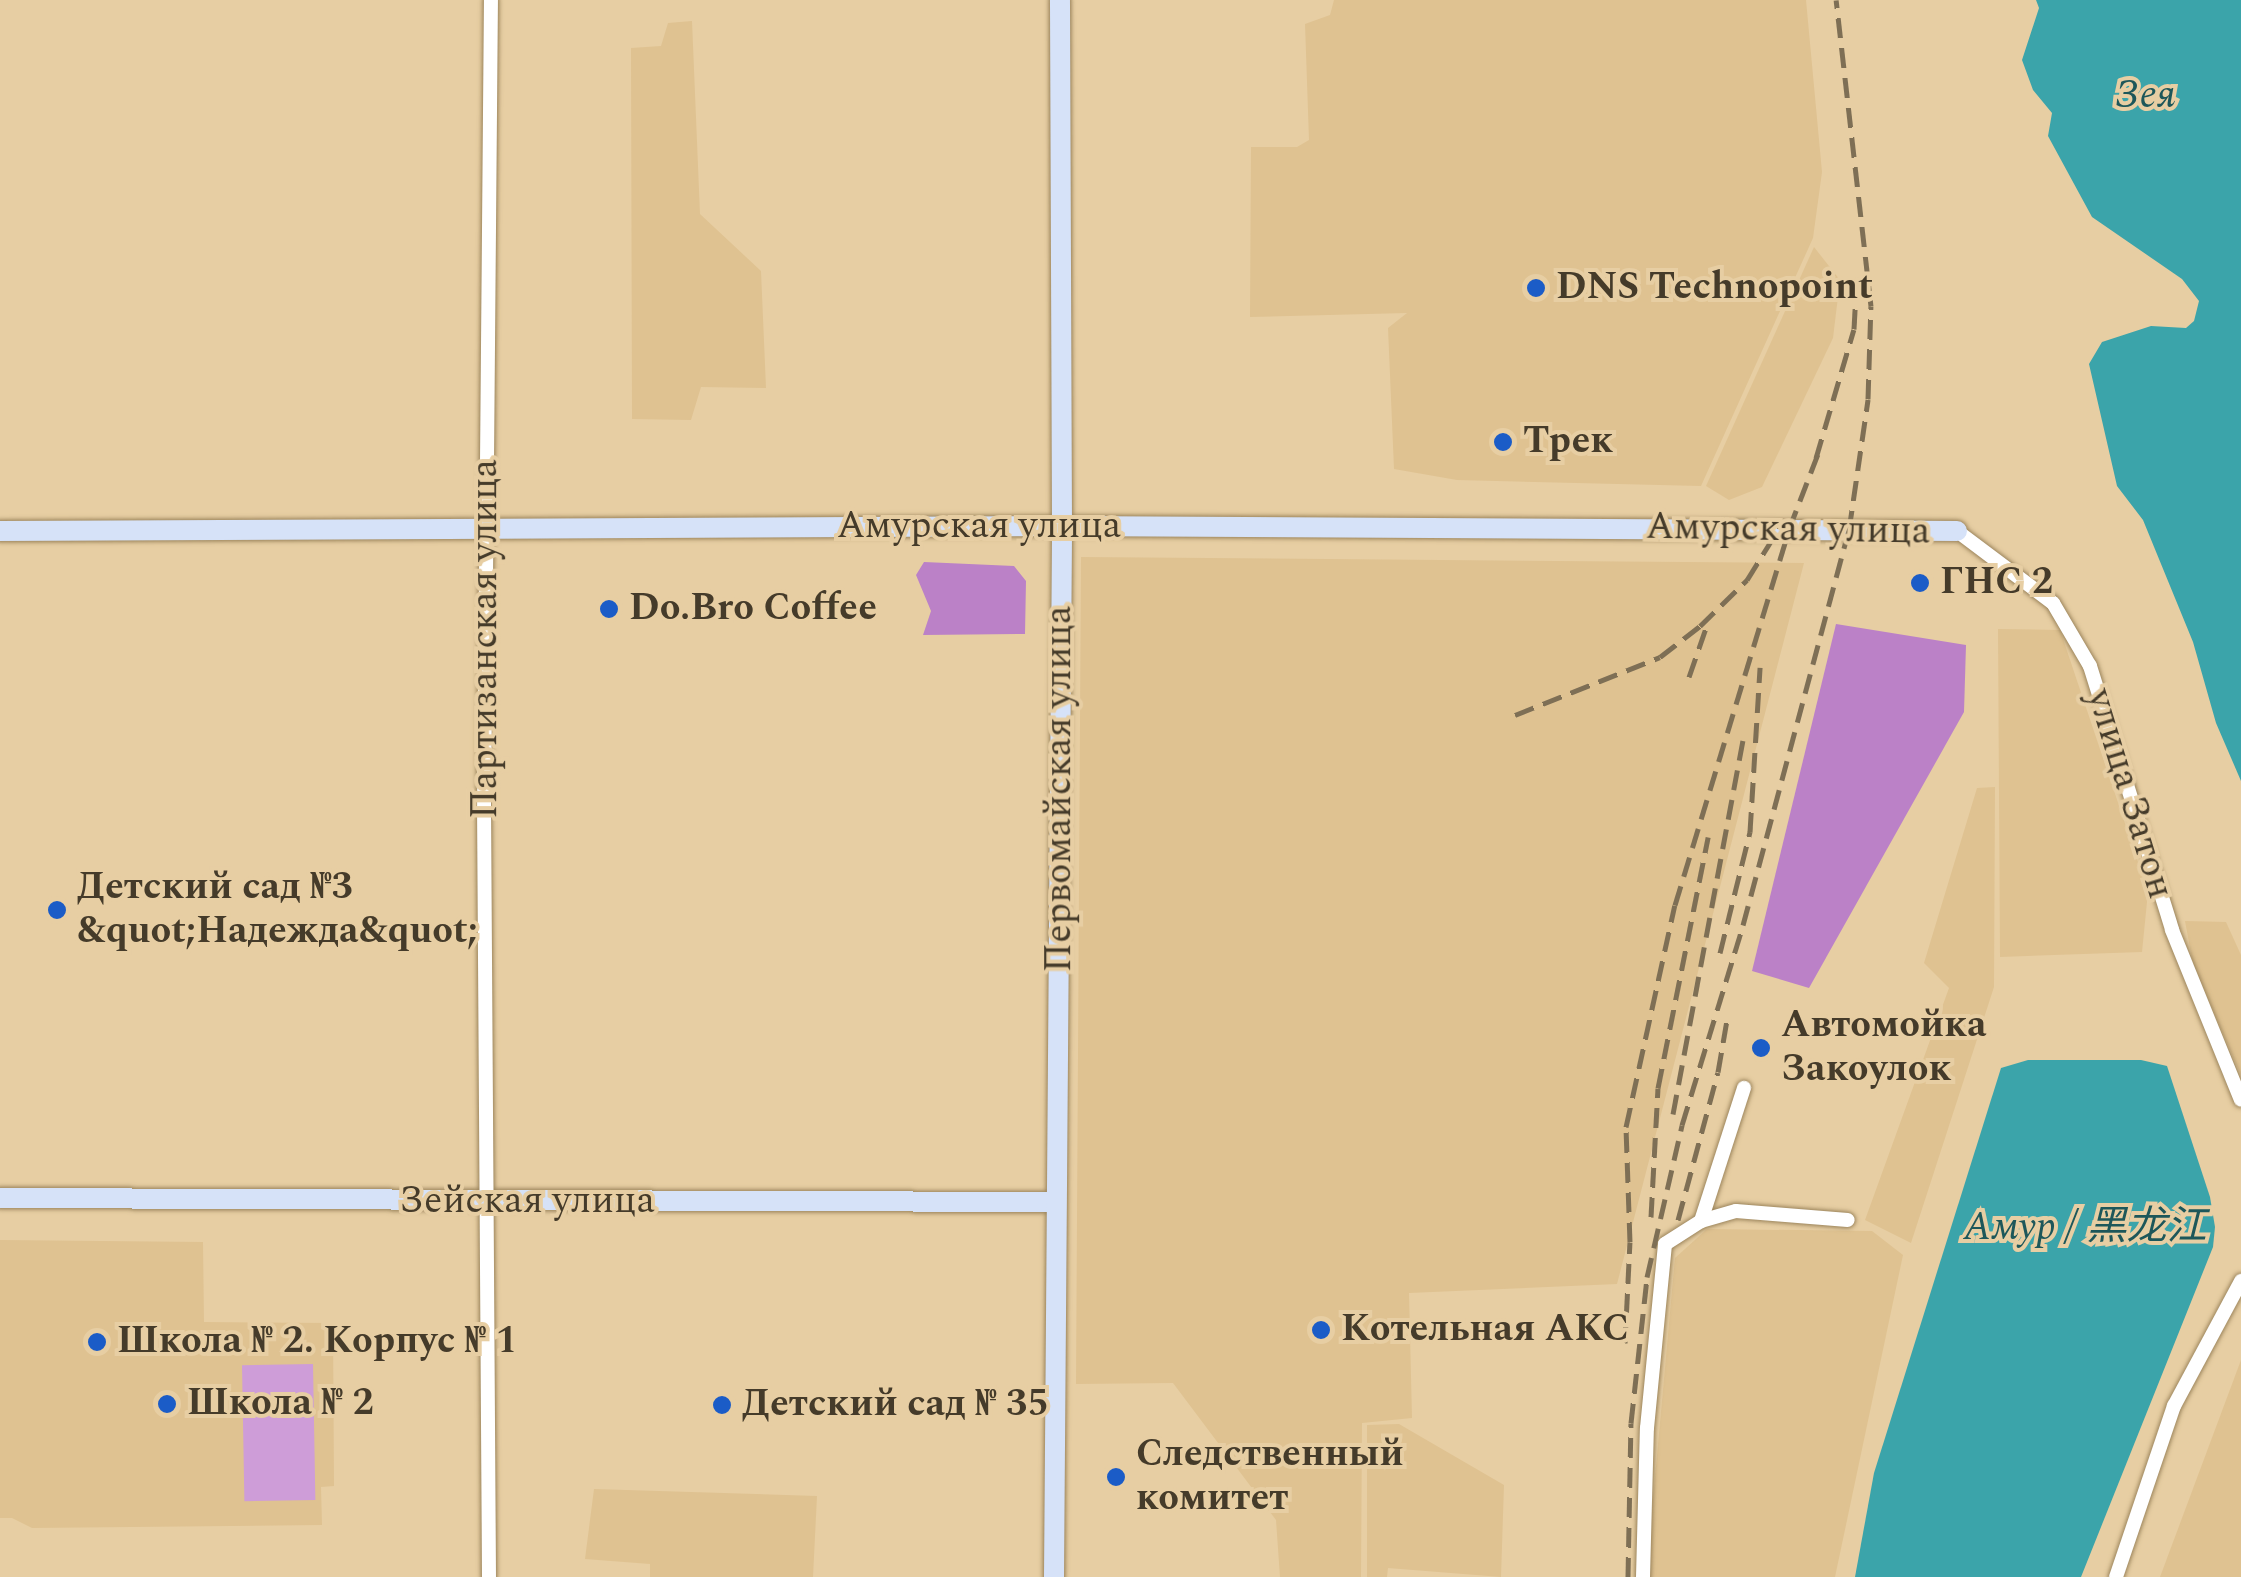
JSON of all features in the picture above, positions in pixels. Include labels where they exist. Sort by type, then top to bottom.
[{"type":"street","name":"Партизанская улица","points":[[489,1577],[485,1204],[491,0]]},
{"type":"street","name":"Первомайская улица","points":[[1054,1577],[1062,526],[1060,0]]},
{"type":"street","name":"Амурская улица","points":[[0,531],[1062,526],[1957,531]]},
{"type":"street","name":"улица Затон","points":[[1957,531],[2054,603],[2090,666],[2172,930],[2241,1100]]},
{"type":"street","points":[[1701,1220],[1744,1088]]},
{"type":"street","name":"Зейская улица","points":[[0,1198],[485,1204],[1054,1202]]},
{"type":"street","points":[[1642,1577],[1647,1428],[1665,1244],[1701,1220],[1736,1212],[1848,1220]]},
{"type":"street","points":[[2116,1577],[2174,1406],[2241,1281]]},
{"type":"shaded area","points":[[1334,0],[1806,0],[1822,172],[1813,238],[1701,486],[1457,480],[1394,469],[1388,328],[1407,313],[1250,317],[1251,147],[1297,147],[1309,140],[1305,24],[1330,15]]},
{"type":"shaded area","points":[[692,21],[700,214],[761,271],[766,388],[701,387],[691,420],[632,419],[631,48],[661,46],[668,23]]},
{"type":"shaded area","points":[[1814,247],[1840,280],[1833,338],[1762,487],[1729,500],[1706,486]]},
{"type":"shaded area","points":[[1081,557],[1804,563],[1617,1284],[1409,1293],[1412,1418],[1362,1423],[1361,1577],[1280,1577],[1276,1520],[1173,1383],[1076,1384]]},
{"type":"shaded area","points":[[924,562],[1014,566],[1026,581],[1025,634],[923,635],[931,611],[916,575]]},
{"type":"shaded area","points":[[1836,624],[1966,645],[1964,712],[1809,988],[1752,971]]},
{"type":"shaded area","points":[[1998,629],[2060,630],[2148,892],[2142,952],[2000,957]]},
{"type":"shaded area","points":[[1995,787],[1994,987],[1911,1243],[1865,1220],[1949,988],[1924,963],[1977,788]]},
{"type":"shaded area","points":[[2185,921],[2226,922],[2241,955],[2241,1075],[2193,964]]},
{"type":"shaded area","points":[[1707,1229],[1872,1231],[1903,1255],[1835,1577],[1646,1577],[1675,1258]]},
{"type":"shaded area","name":"Школа № 2","points":[[0,1240],[203,1242],[204,1322],[333,1323],[334,1486],[321,1487],[322,1525],[32,1528],[12,1518],[0,1518]]},
{"type":"shaded area","points":[[2241,1360],[2241,1577],[2160,1577]]},
{"type":"shaded area","points":[[313,1364],[315,1500],[244,1501],[242,1365]]},
{"type":"shaded area","points":[[1399,1424],[1504,1485],[1501,1577],[1388,1568],[1387,1577],[1367,1577],[1367,1425]]},
{"type":"shaded area","points":[[594,1489],[817,1496],[813,1577],[650,1577],[650,1564],[585,1559]]},
{"type":"water","name":"Зея","points":[[2036,0],[2241,0],[2241,781],[2216,723],[2193,642],[2143,520],[2117,486],[2089,364],[2102,342],[2151,326],[2186,328],[2194,321],[2199,301],[2182,279],[2092,217],[2048,136],[2052,113],[2033,90],[2022,60],[2039,8]]},
{"type":"water","name":"Амур / 黑龙江","points":[[2028,1060],[2141,1060],[2167,1066],[2210,1197],[2215,1227],[2213,1247],[2081,1577],[1855,1577],[1874,1473],[2001,1068]]},
{"type":"railway","points":[[1628,1577],[1631,1423],[1647,1277],[1682,1125],[1743,925],[1849,530],[1868,399],[1871,306],[1836,0]]},
{"type":"railway","points":[[1816,458],[1854,329],[1857,273]]},
{"type":"railway","points":[[1625,1343],[1630,1242],[1626,1127],[1675,905],[1789,529],[1821,446]]},
{"type":"railway","points":[[1515,715],[1660,657],[1700,626],[1747,580],[1784,520]]},
{"type":"railway","points":[[1689,677],[1707,625]]},
{"type":"railway","points":[[1720,953],[1750,832],[1760,667]]},
{"type":"railway","points":[[1673,1114],[1743,740]]},
{"type":"railway","points":[[1651,1217],[1658,1088],[1708,837]]},
{"type":"railway","points":[[1678,1220],[1718,1072],[1728,1014]]},
{"type":"place","name":"DNS Technopoint","points":[[1536,288]]},
{"type":"place","name":"Трек","points":[[1503,442]]},
{"type":"place","name":"ГНС 2","points":[[1920,583]]},
{"type":"place","name":"Do.Bro Coffee","points":[[609,609]]},
{"type":"place","name":"Детский сад №3 &quot;Надежда&quot;","points":[[57,910]]},
{"type":"place","name":"Автомойка Закоулок","points":[[1761,1048]]},
{"type":"place","name":"Котельная АКС","points":[[1321,1330]]},
{"type":"place","name":"Школа № 2. Корпус № 1","points":[[97,1342]]},
{"type":"place","name":"Школа № 2","points":[[167,1404]]},
{"type":"place","name":"Детский сад № 35","points":[[722,1405]]},
{"type":"place","name":"Следственный комитет","points":[[1116,1477]]}]
